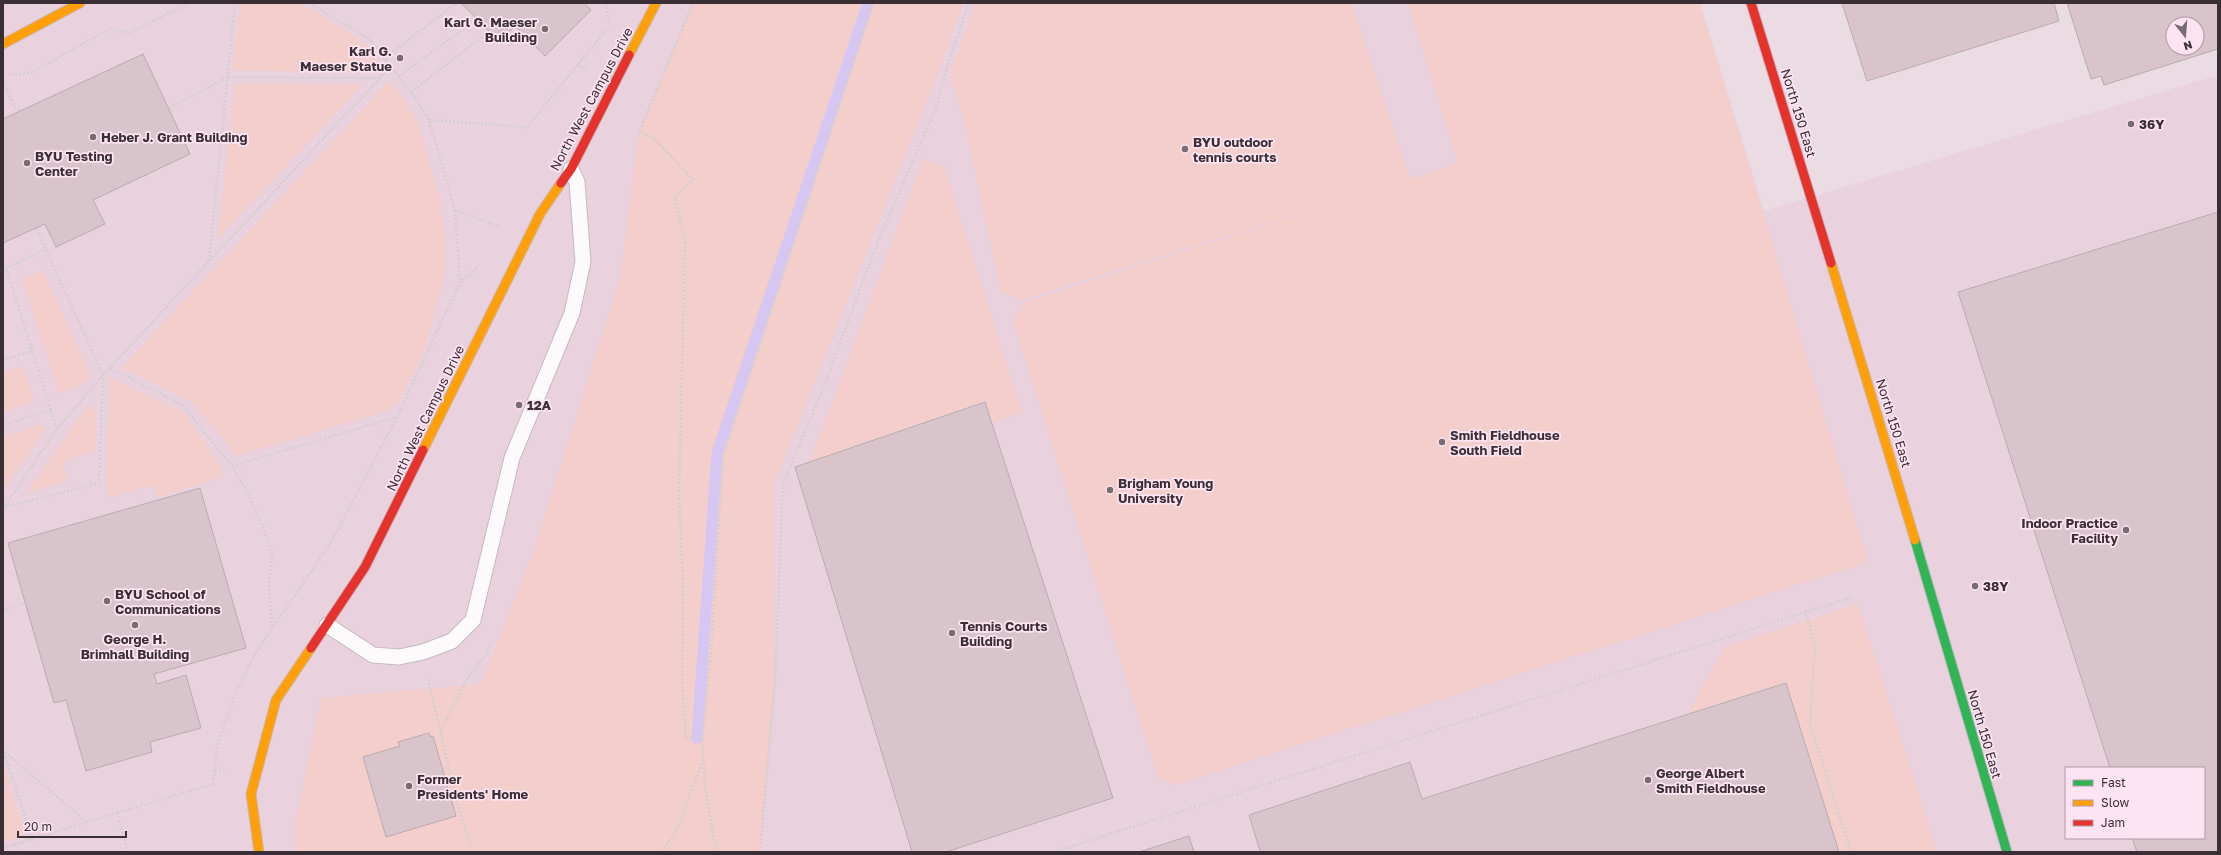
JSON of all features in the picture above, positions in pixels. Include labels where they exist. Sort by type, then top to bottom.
[{"type":"street","points":[[3,44],[80,3]]},
{"type":"street","name":"North West Campus Drive","points":[[259,852],[251,794],[276,700],[365,567],[540,214],[571,169],[656,3]]},
{"type":"street","name":"North 150 East","points":[[1752,3],[1888,448],[2007,852]]},
{"type":"lane","points":[[327,625],[373,655],[399,657],[424,652],[452,641],[473,620],[512,458],[572,313],[583,262],[577,182],[571,169]]},
{"type":"path","points":[[10,75],[30,73],[110,29],[129,33],[189,3]]},
{"type":"path","points":[[209,261],[235,3]]},
{"type":"path","points":[[309,3],[368,39],[411,92],[429,120],[455,210],[460,282]]},
{"type":"path","points":[[383,59],[457,3]]},
{"type":"path","points":[[429,120],[527,126],[610,26],[605,3]]},
{"type":"path","points":[[692,3],[639,132],[652,137],[692,178],[675,197],[685,243],[679,497],[682,586],[682,684],[686,738],[702,738]]},
{"type":"path","points":[[718,852],[714,840],[706,794],[702,738],[711,651],[723,456],[873,3]]},
{"type":"path","points":[[760,852],[775,681],[783,484],[826,381],[878,241],[936,108],[948,64],[970,3]]},
{"type":"path","points":[[398,77],[477,19]]},
{"type":"path","points":[[411,92],[490,31]]},
{"type":"path","points":[[578,64],[592,74]]},
{"type":"path","points":[[4,508],[57,429],[103,375],[390,67]]},
{"type":"path","points":[[169,108],[228,77],[380,78]]},
{"type":"path","points":[[3,81],[14,106],[20,111]]},
{"type":"path","points":[[455,210],[505,229]]},
{"type":"path","points":[[4,508],[98,483],[103,375],[47,249],[36,228]]},
{"type":"path","points":[[47,249],[4,268],[57,429]]},
{"type":"path","points":[[3,848],[213,784],[218,743],[237,689],[256,652],[332,542],[397,417],[460,282],[483,263]]},
{"type":"path","points":[[3,360],[32,350]]},
{"type":"path","points":[[110,368],[181,404],[232,466],[248,494],[263,527],[272,554],[269,583],[272,630]]},
{"type":"path","points":[[3,425],[50,410]]},
{"type":"path","points":[[232,466],[397,417]]},
{"type":"path","points":[[1053,852],[1805,610],[1852,597]]},
{"type":"path","points":[[3,610],[25,603]]},
{"type":"path","points":[[1805,610],[1815,645],[1810,724],[1851,852]]},
{"type":"path","points":[[441,730],[469,676],[486,655],[494,636]]},
{"type":"path","points":[[428,679],[456,799],[471,847]]},
{"type":"path","points":[[3,750],[86,823]]},
{"type":"path","points":[[3,750],[32,838]]},
{"type":"path","points":[[662,852],[680,824],[688,797],[703,761]]},
{"type":"path","points":[[117,813],[128,852]]},
{"type":"path","points":[[15,844],[17,852]]},
{"type":"shaded area","name":"Brigham Young University","points":[[3,3],[1700,3],[1764,211],[2218,75],[2218,852],[3,852]]},
{"type":"shaded area","points":[[240,3],[300,3],[355,36],[372,50],[376,67],[370,73],[232,70]]},
{"type":"shaded area","points":[[693,3],[963,3],[943,59],[774,484],[775,681],[760,852],[297,852],[294,831],[321,698],[481,684],[533,553],[620,279],[639,132]]},
{"type":"shaded area","name":"Smith Fieldhouse South Field","points":[[975,3],[1351,3],[1410,179],[1458,163],[1408,3],[1700,3],[1868,562],[1174,785],[1158,778],[1013,321],[1025,302],[1409,179],[1021,300],[1001,292],[964,120],[950,75]]},
{"type":"shaded area","points":[[388,82],[393,85],[407,103],[418,124],[439,198],[445,234],[445,272],[424,352],[399,401],[386,411],[237,456],[191,401],[121,368]]},
{"type":"shaded area","points":[[235,83],[362,85],[218,239]]},
{"type":"shaded area","points":[[923,159],[944,167],[1022,412],[992,423],[985,402],[810,462]]},
{"type":"shaded area","points":[[43,271],[91,376],[81,386],[59,393],[22,279]]},
{"type":"shaded area","points":[[23,366],[34,402],[3,412],[3,372]]},
{"type":"shaded area","points":[[109,378],[184,412],[219,463],[223,477],[158,497],[153,485],[110,497],[107,492]]},
{"type":"shaded area","points":[[88,405],[94,408],[96,413],[95,451],[64,461],[67,482],[27,492]]},
{"type":"shaded area","points":[[40,425],[46,429],[3,491],[3,437]]},
{"type":"shaded area","points":[[1858,604],[1937,852],[1839,852],[1786,683],[1687,714],[1726,646]]},
{"type":"shaded area","points":[[3,762],[24,829],[21,836],[3,842]]},
{"type":"building","name":"Karl G. Maeser Building","points":[[461,3],[584,3],[591,10],[545,56],[515,26],[500,42]]},
{"type":"building","points":[[1842,3],[2054,3],[2059,21],[1867,81]]},
{"type":"building","points":[[2067,3],[2218,3],[2218,49],[2205,53],[2205,16],[2165,16],[2165,56],[2196,56],[2104,85],[2101,76],[2091,79]]},
{"type":"building","name":"Heber J. Grant Building","points":[[143,54],[190,154],[93,200],[105,224],[56,247],[45,224],[3,243],[3,119]]},
{"type":"building","name":"Indoor Practice Facility","points":[[2218,212],[2218,852],[2137,852],[2132,839],[2205,839],[2205,767],[2110,767],[1958,292]]},
{"type":"building","name":"Tennis Courts Building","points":[[985,402],[1113,798],[946,852],[912,852],[795,467]]},
{"type":"building","name":"George H. Brimhall Building","points":[[200,488],[246,648],[154,674],[157,684],[186,675],[201,728],[150,742],[152,752],[86,771],[66,700],[54,703],[8,543]]},
{"type":"building","name":"George Albert Smith Fieldhouse","points":[[1786,683],[1839,852],[1256,852],[1260,851],[1249,815],[1410,762],[1422,799]]},
{"type":"building","name":"Former Presidents' Home","points":[[429,733],[430,737],[433,736],[456,816],[386,837],[363,757],[400,746],[398,742]]},
{"type":"building","points":[[1189,836],[1194,852],[1139,852]]},
{"type":"waterway","points":[[697,738],[717,453],[868,3]]},
{"type":"traffic: fast","points":[[1915,540],[2007,852]]},
{"type":"traffic: slow","points":[[3,44],[80,3]]},
{"type":"traffic: slow","points":[[629,55],[656,3]]},
{"type":"traffic: slow","points":[[423,450],[540,214],[561,183]]},
{"type":"traffic: slow","points":[[1831,263],[1915,540]]},
{"type":"traffic: slow","points":[[259,852],[251,794],[276,700],[311,648]]},
{"type":"traffic: jam","points":[[1751,3],[1831,263]]},
{"type":"traffic: jam","points":[[561,183],[571,169],[629,55]]},
{"type":"traffic: jam","points":[[311,648],[365,567],[423,450]]},
{"type":"place","name":"Karl G. Maeser Building","points":[[545,29]]},
{"type":"place","name":"Karl G. Maeser Statue","points":[[400,58]]},
{"type":"place","name":"36Y","points":[[2131,124]]},
{"type":"place","name":"Heber J. Grant Building","points":[[93,137]]},
{"type":"place","name":"BYU outdoor tennis courts","points":[[1185,149]]},
{"type":"place","name":"BYU Testing Center","points":[[27,163]]},
{"type":"place","name":"12A","points":[[519,405]]},
{"type":"place","name":"Smith Fieldhouse South Field","points":[[1442,442]]},
{"type":"place","name":"Brigham Young University","points":[[1110,490]]},
{"type":"place","name":"Indoor Practice Facility","points":[[2126,530]]},
{"type":"place","name":"38Y","points":[[1975,586]]},
{"type":"place","name":"BYU School of Communications","points":[[107,601]]},
{"type":"place","name":"George H. Brimhall Building","points":[[135,625]]},
{"type":"place","name":"Tennis Courts Building","points":[[952,633]]},
{"type":"place","name":"George Albert Smith Fieldhouse","points":[[1648,780]]},
{"type":"place","name":"Former Presidents' Home","points":[[409,786]]}]
